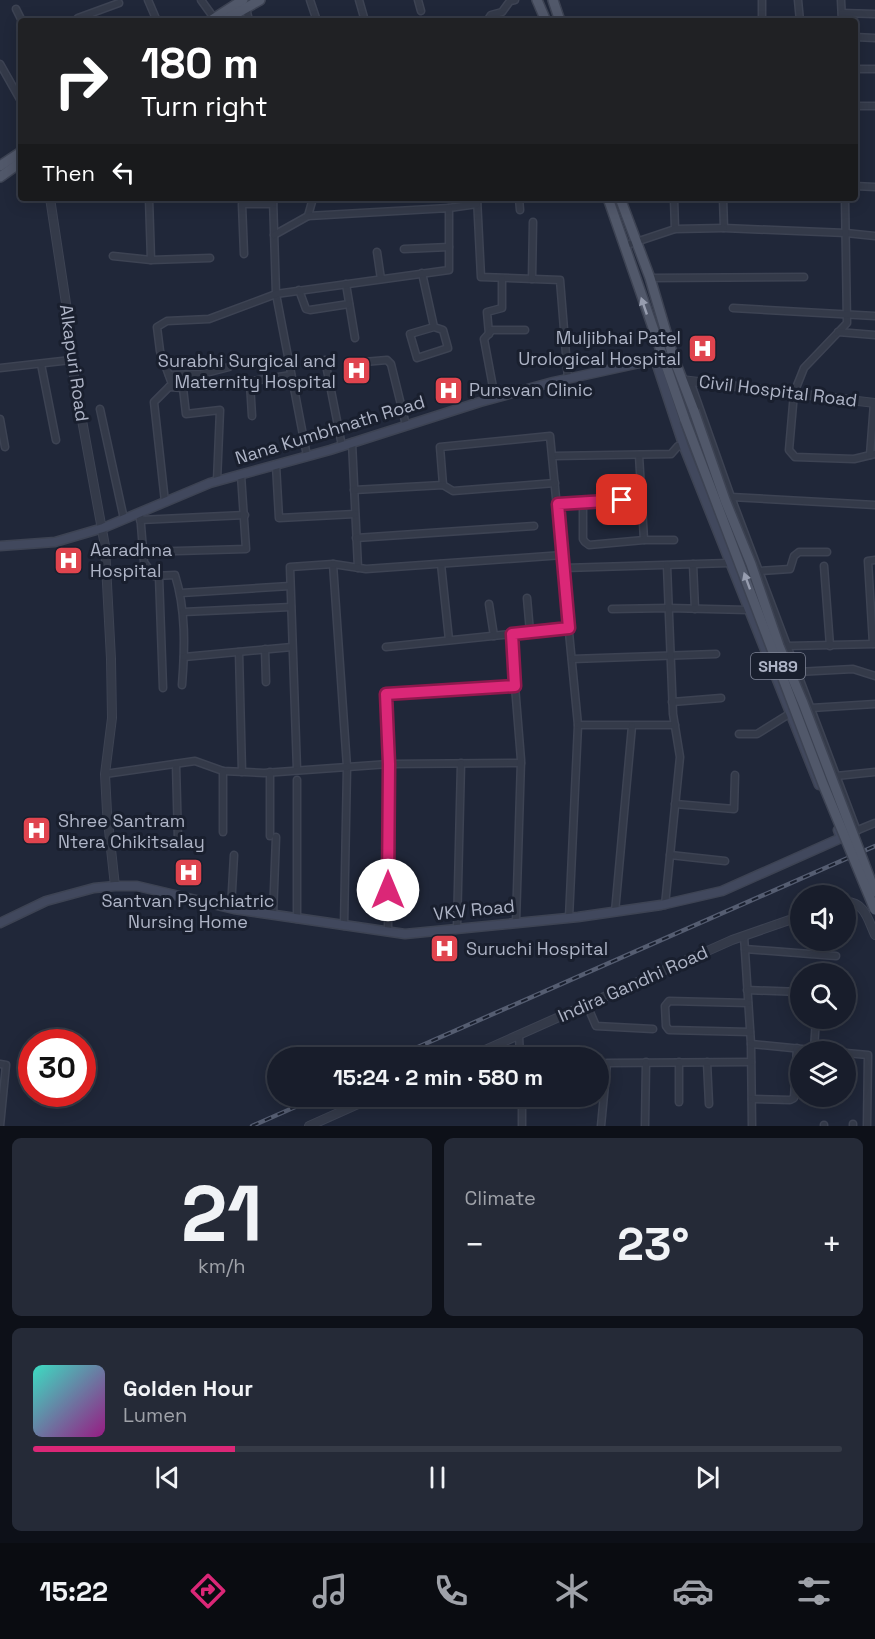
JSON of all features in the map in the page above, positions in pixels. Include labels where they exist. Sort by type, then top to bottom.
[{"type":"main road","points":[[219,18],[245,3],[260,0]]},
{"type":"main road","points":[[537,0],[545,18]]},
{"type":"main road","points":[[553,0],[559,18]]},
{"type":"main road","points":[[1,164],[18,154]]},
{"type":"main road","points":[[0,177],[18,164]]},
{"type":"main road","name":"SH89","points":[[609,201],[659,359],[685,420],[823,784],[875,910]]},
{"type":"main road","name":"SH89","points":[[621,201],[650,278],[673,356],[686,380],[694,411],[725,500],[875,892]]},
{"type":"main road","name":"Nana Kumbhnath Road","points":[[0,546],[54,542],[140,516],[165,502],[217,481],[342,446],[495,398],[673,356]]},
{"type":"main road","points":[[659,359],[684,447],[789,714],[841,838]]},
{"type":"main road","name":"VKV Road","points":[[0,924],[46,901],[94,888],[115,886],[137,886],[231,908],[405,934],[569,918],[665,904],[722,891],[841,838]]},
{"type":"street","points":[[148,0],[156,18]]},
{"type":"street","points":[[201,0],[214,18]]},
{"type":"street","points":[[310,0],[316,18]]},
{"type":"street","points":[[359,0],[364,18]]},
{"type":"street","points":[[418,0],[421,11]]},
{"type":"street","points":[[489,18],[491,15],[502,12],[510,1],[515,0]]},
{"type":"street","points":[[762,0],[762,18]]},
{"type":"street","points":[[798,0],[800,18]]},
{"type":"street","points":[[841,0],[842,18]]},
{"type":"street","points":[[78,18],[118,3]]},
{"type":"street","points":[[245,3],[248,18]]},
{"type":"street","points":[[16,9],[20,18]]},
{"type":"street","points":[[842,13],[875,14]]},
{"type":"street","points":[[858,38],[875,38]]},
{"type":"street","points":[[0,64],[18,97]]},
{"type":"street","points":[[858,69],[875,69]]},
{"type":"street","points":[[858,106],[875,106]]},
{"type":"street","points":[[858,186],[875,187]]},
{"type":"street","name":"Alkapuri Road","points":[[50,201],[68,310],[71,360],[103,528],[112,718],[105,774],[115,886]]},
{"type":"street","points":[[149,201],[151,260]]},
{"type":"street","points":[[244,254],[242,204],[273,201],[276,294],[307,456]]},
{"type":"street","points":[[308,216],[312,201]]},
{"type":"street","points":[[274,235],[308,216],[449,208],[477,201],[481,278],[560,280],[568,379]]},
{"type":"street","points":[[519,201],[520,210]]},
{"type":"street","points":[[674,201],[675,229]]},
{"type":"street","points":[[723,201],[724,228]]},
{"type":"street","points":[[845,201],[847,323],[804,368],[794,393],[789,450],[791,454],[795,457],[854,459],[872,454],[875,403]]},
{"type":"street","points":[[165,502],[154,402],[172,384],[160,351],[157,327],[167,321],[209,319],[276,294],[449,270],[449,208]]},
{"type":"street","points":[[531,279],[533,222]]},
{"type":"street","points":[[624,246],[675,229],[724,228],[875,236]]},
{"type":"street","points":[[404,249],[449,247]]},
{"type":"street","points":[[377,252],[381,279]]},
{"type":"street","points":[[113,256],[151,260],[210,258]]},
{"type":"street","points":[[422,273],[434,327]]},
{"type":"street","points":[[650,278],[804,277]]},
{"type":"street","points":[[489,334],[487,312],[502,308],[502,279]]},
{"type":"street","points":[[346,284],[355,338]]},
{"type":"street","points":[[299,290],[306,309],[350,304]]},
{"type":"street","points":[[733,308],[875,316]]},
{"type":"street","points":[[434,327],[443,330],[448,348],[417,358],[411,333],[434,327]]},
{"type":"street","points":[[495,398],[484,339],[492,330],[525,330]]},
{"type":"street","points":[[838,332],[875,335]]},
{"type":"street","points":[[0,368],[71,360]]},
{"type":"street","points":[[326,360],[342,446]]},
{"type":"street","points":[[364,362],[387,360],[391,364],[406,425]]},
{"type":"street","points":[[41,364],[56,440]]},
{"type":"street","points":[[169,375],[202,374],[229,368]]},
{"type":"street","points":[[252,416],[250,383],[291,375]]},
{"type":"street","points":[[686,380],[857,831]]},
{"type":"street","name":"Civil Hospital Road","points":[[686,380],[875,403]]},
{"type":"street","points":[[169,387],[183,388],[186,414],[220,410],[217,481]]},
{"type":"street","points":[[100,410],[124,519]]},
{"type":"street","points":[[0,419],[5,447]]},
{"type":"street","points":[[443,486],[440,447],[550,436],[578,725],[569,918]]},
{"type":"street","points":[[352,442],[358,568]]},
{"type":"street","points":[[553,456],[671,454],[678,446],[684,447]]},
{"type":"street","points":[[639,455],[644,540]]},
{"type":"street","points":[[276,465],[279,518],[355,514]]},
{"type":"street","points":[[143,552],[246,549],[241,475]]},
{"type":"street","points":[[354,490],[443,486],[453,491],[555,483]]},
{"type":"street","points":[[731,497],[875,505]]},
{"type":"street","points":[[558,504],[642,499]]},
{"type":"street","points":[[583,502],[585,543],[589,545],[674,540]]},
{"type":"street","points":[[182,685],[184,657],[181,593],[175,575],[154,576],[144,562],[140,516],[245,515]]},
{"type":"street","points":[[357,538],[534,526]]},
{"type":"street","points":[[760,571],[790,569],[794,556],[799,552],[827,552]]},
{"type":"street","points":[[297,770],[290,567],[333,564],[366,570],[563,555]]},
{"type":"street","points":[[787,646],[874,644],[873,594],[868,561],[875,560]]},
{"type":"street","points":[[564,567],[729,563]]},
{"type":"street","points":[[333,564],[347,767],[344,926]]},
{"type":"street","points":[[441,564],[449,640]]},
{"type":"street","points":[[693,564],[695,609]]},
{"type":"street","points":[[665,904],[680,757],[672,702],[668,566]]},
{"type":"street","points":[[824,566],[830,646]]},
{"type":"street","points":[[159,576],[163,688]]},
{"type":"street","points":[[181,593],[290,585]]},
{"type":"street","points":[[527,598],[530,632]]},
{"type":"street","points":[[489,604],[494,636]]},
{"type":"street","points":[[183,612],[291,607]]},
{"type":"street","points":[[612,609],[748,610]]},
{"type":"street","points":[[386,647],[569,628]]},
{"type":"street","points":[[512,634],[521,763],[516,922]]},
{"type":"street","points":[[184,657],[292,647]]},
{"type":"street","points":[[265,649],[266,682]]},
{"type":"street","points":[[239,652],[242,772]]},
{"type":"street","points":[[572,658],[716,654]]},
{"type":"street","points":[[797,672],[853,669],[875,676]]},
{"type":"street","points":[[388,932],[389,764],[386,694],[515,686]]},
{"type":"street","points":[[672,702],[722,698]]},
{"type":"street","points":[[811,708],[875,704]]},
{"type":"street","points":[[739,734],[757,734],[789,714]]},
{"type":"street","points":[[578,725],[675,725]]},
{"type":"street","points":[[615,912],[632,726]]},
{"type":"street","points":[[105,774],[195,761],[223,771],[242,772],[389,764],[521,763]]},
{"type":"street","points":[[457,928],[461,763]]},
{"type":"street","points":[[176,764],[178,840]]},
{"type":"street","points":[[223,771],[223,832]]},
{"type":"street","points":[[270,772],[273,915]]},
{"type":"street","points":[[836,776],[875,772]]},
{"type":"street","points":[[675,804],[734,809],[735,775]]},
{"type":"street","points":[[297,780],[297,919]]},
{"type":"street","points":[[841,838],[875,823]]},
{"type":"street","points":[[231,908],[234,855]]},
{"type":"street","points":[[670,855],[725,861]]},
{"type":"street","points":[[856,903],[866,915],[875,935]]},
{"type":"street","points":[[866,915],[875,919]]},
{"type":"street","name":"Indira Gandhi Road","points":[[492,1047],[744,936],[790,920]]},
{"type":"street","points":[[744,936],[751,1044],[752,1126]]},
{"type":"street","points":[[745,949],[836,956]]},
{"type":"street","points":[[747,990],[790,992]]},
{"type":"street","points":[[748,1003],[669,1001],[665,1005],[666,1026],[669,1030],[750,1032]]},
{"type":"street","points":[[586,1005],[596,1026],[653,1029]]},
{"type":"street","points":[[519,1035],[520,1047]]},
{"type":"street","points":[[751,1044],[790,1047]]},
{"type":"street","points":[[856,1054],[868,1055],[867,1126]]},
{"type":"street","points":[[645,1126],[646,1062]]},
{"type":"street","points":[[679,1062],[679,1102]]},
{"type":"street","points":[[707,1062],[709,1104]]},
{"type":"street","points":[[601,1126],[608,1063],[751,1062]]},
{"type":"street","points":[[0,1065],[6,1065],[0,1126]]},
{"type":"street","points":[[752,1099],[790,1100]]},
{"type":"street","points":[[309,1126],[351,1107]]},
{"type":"street","points":[[522,1107],[522,1126]]},
{"type":"street","points":[[329,1126],[331,1116]]},
{"type":"railway","points":[[418,1047],[875,846]]},
{"type":"railway","points":[[252,1126],[295,1107]]},
{"type":"place","name":"Muljibhai Patel Urological Hospital","points":[[702,348]]},
{"type":"place","name":"Surabhi Surgical and Maternity Hospital","points":[[357,371]]},
{"type":"place","name":"Punsvan Clinic","points":[[448,390]]},
{"type":"place","name":"Aaradhna Hospital","points":[[69,560]]},
{"type":"place","name":"Shree Santram Ntera Chikitsalay","points":[[37,831]]},
{"type":"place","name":"Santvan Psychiatric Nursing Home","points":[[188,872]]},
{"type":"place","name":"Suruchi Hospital","points":[[445,949]]},
{"type":"route","points":[[388,890],[389,764],[386,694],[515,686],[512,634],[569,628],[558,504],[622,500]]}]
